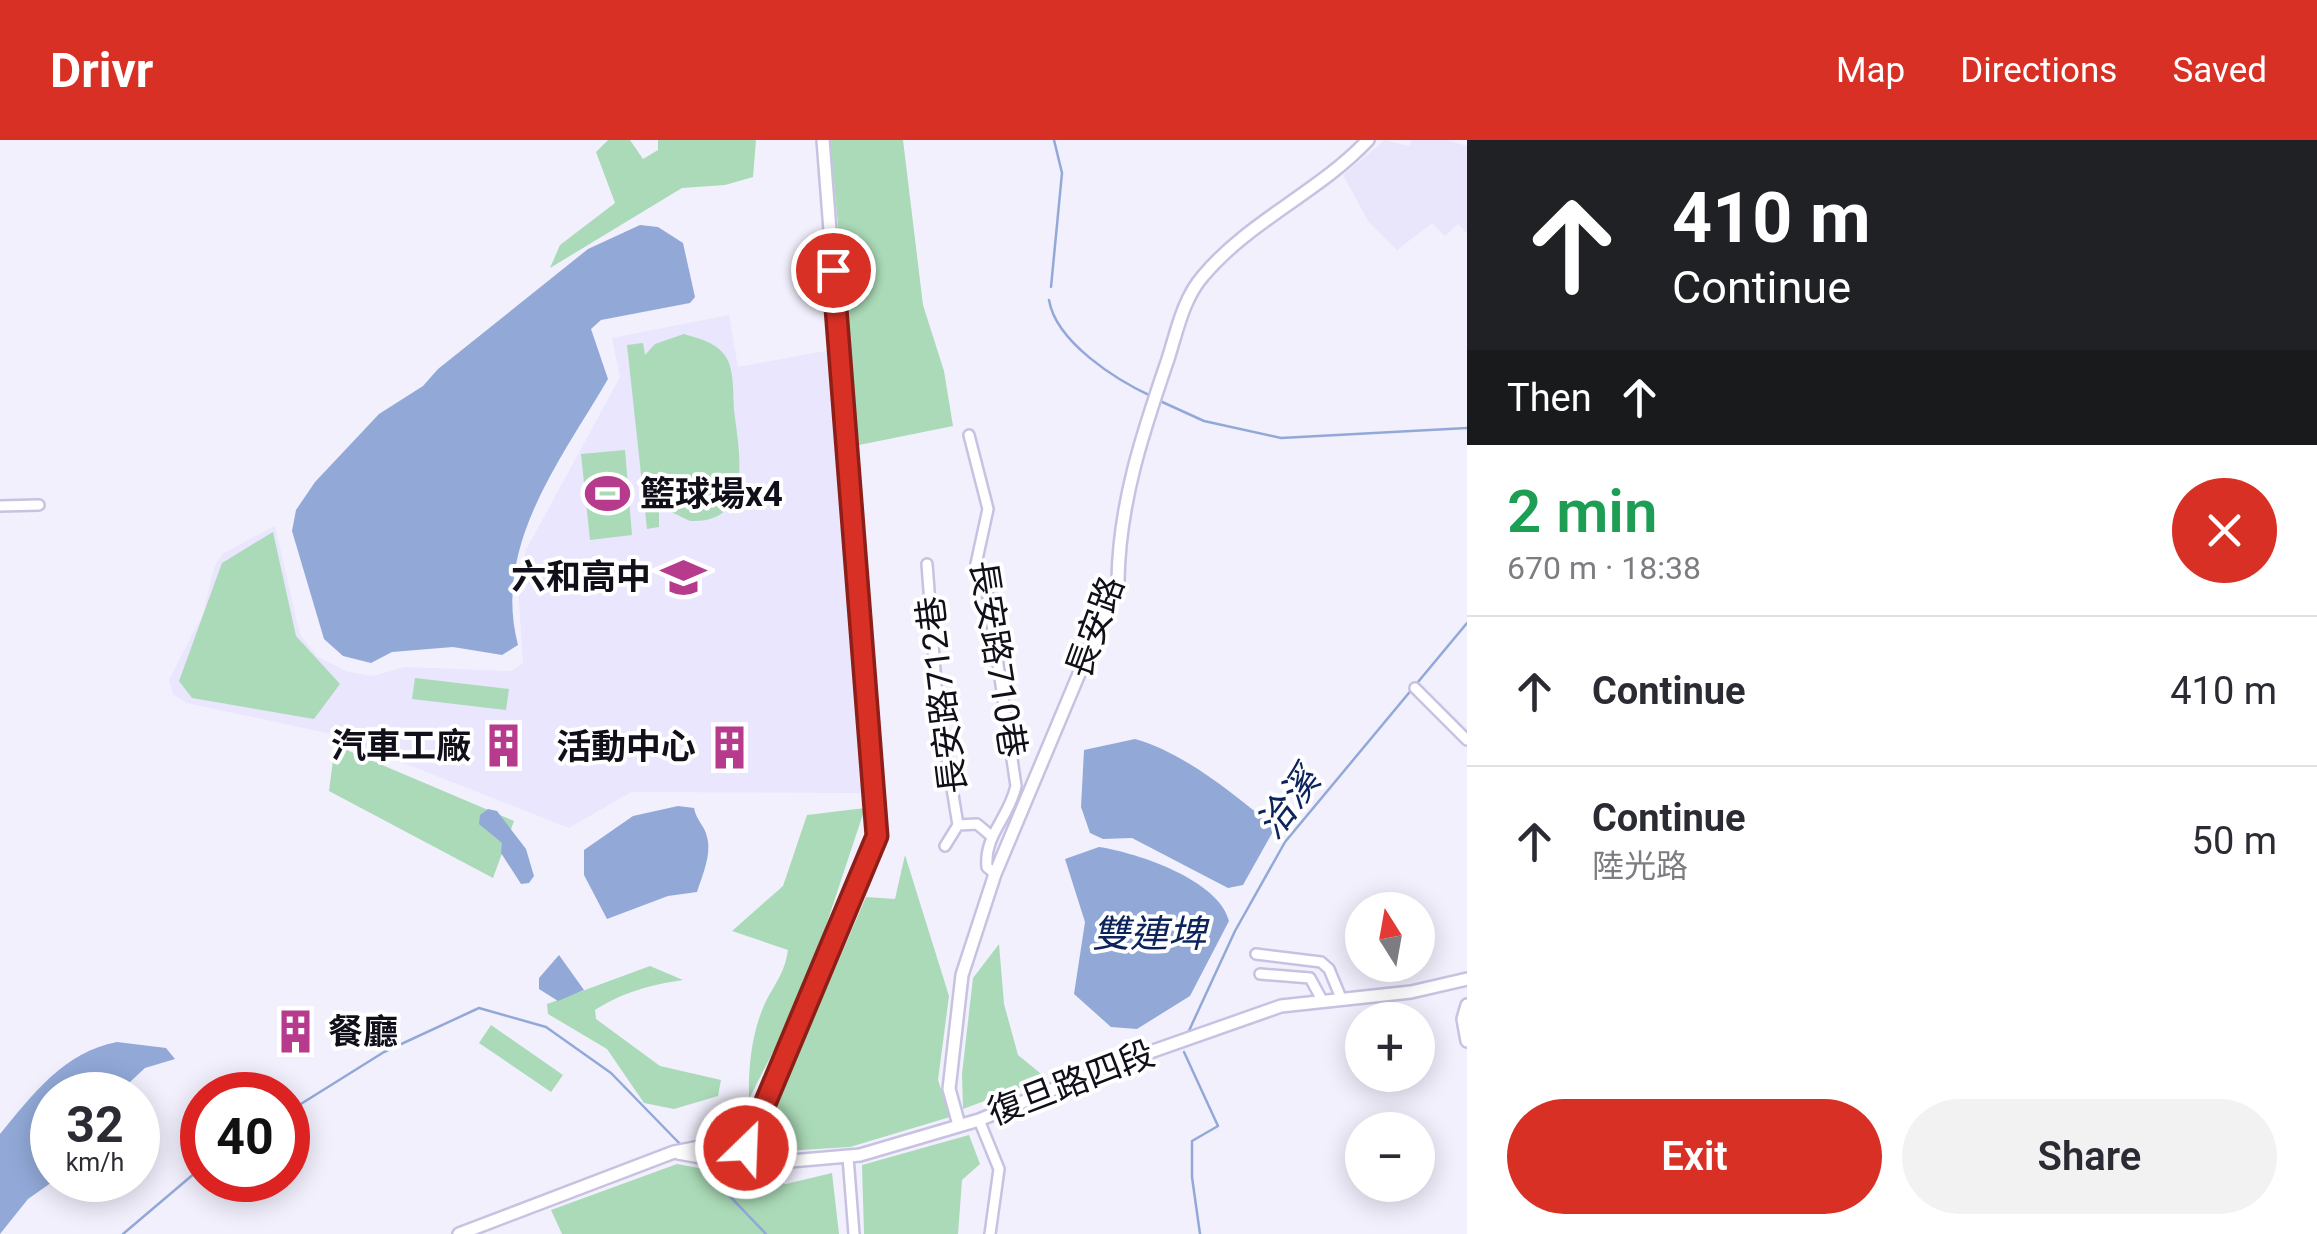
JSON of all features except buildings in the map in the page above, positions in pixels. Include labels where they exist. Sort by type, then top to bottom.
[{"type":"street","points":[[459,1234],[674,1152],[720,1143],[746,1126],[764,1106],[877,836],[823,140]]},
{"type":"street","name":"長安路","points":[[959,1125],[949,1088],[962,975],[995,874],[1118,581],[1118,532],[1149,406],[1186,302],[1203,276],[1368,140]]},
{"type":"street","name":"長安路710巷","points":[[969,435],[988,509],[976,564],[987,590],[1016,786],[1000,828],[990,835]]},
{"type":"street","points":[[0,506],[39,505]]},
{"type":"street","name":"長安路712巷","points":[[927,564],[937,696],[958,825]]},
{"type":"street","points":[[1415,688],[1467,740]]},
{"type":"street","points":[[945,846],[958,825],[976,824],[990,835],[987,868],[995,874]]},
{"type":"street","points":[[1256,954],[1321,962],[1329,969],[1341,998]]},
{"type":"street","points":[[1260,974],[1310,978],[1322,1000]]},
{"type":"street","name":"復旦路四段","points":[[674,1152],[718,1163],[848,1156],[908,1144],[1280,1006],[1411,992],[1467,979]]},
{"type":"street","points":[[1467,1004],[1463,1020],[1467,1042]]},
{"type":"street","points":[[979,1120],[999,1170],[990,1234]]},
{"type":"street","points":[[746,1126],[746,1148],[763,1161]]},
{"type":"street","points":[[848,1156],[854,1234]]},
{"type":"shaded area","points":[[1385,140],[1409,146],[1412,140],[1447,140],[1467,146],[1467,233],[1458,224],[1445,236],[1432,223],[1397,250],[1369,222],[1343,175]]},
{"type":"shaded area","name":"六和高中","points":[[729,315],[738,367],[831,350],[865,793],[631,792],[569,828],[327,733],[187,703],[173,694],[169,680],[203,614],[214,568],[222,554],[275,526],[300,635],[318,657],[348,672],[374,676],[404,667],[511,671],[523,663],[518,587],[526,550],[620,377],[612,338]]},
{"type":"green space","points":[[608,140],[630,140],[643,159],[658,150],[658,140],[756,140],[753,177],[725,185],[682,188],[550,268],[560,245],[615,203],[596,152]]},
{"type":"green space","points":[[830,140],[903,140],[923,305],[944,371],[953,426],[859,445]]},
{"type":"green space","points":[[684,334],[716,347],[729,363],[738,482],[725,511],[711,519],[690,521],[659,506],[659,527],[647,529],[627,345],[643,343],[645,355],[655,344]]},
{"type":"green space","name":"籃球場x4","points":[[625,450],[632,535],[590,540],[581,454]]},
{"type":"green space","points":[[273,532],[296,636],[340,684],[314,719],[192,698],[179,681],[222,563]]},
{"type":"green space","points":[[415,678],[509,689],[506,710],[412,699]]},
{"type":"green space","points":[[335,745],[514,821],[493,878],[329,791]]},
{"type":"green space","points":[[865,808],[805,989],[749,1099],[754,1035],[788,950],[732,931],[783,886],[807,815]]},
{"type":"green space","points":[[905,855],[949,996],[938,1080],[950,1117],[850,1147],[769,1152],[760,1141],[760,1129],[769,1121],[866,897],[895,899]]},
{"type":"green space","points":[[999,944],[1004,1004],[1018,1055],[1046,1078],[963,1109],[962,1074],[973,978]]},
{"type":"green space","points":[[650,966],[683,980],[616,998],[595,1010],[596,1019],[660,1066],[721,1080],[718,1096],[674,1109],[644,1103],[607,1049],[548,1014],[547,1004]]},
{"type":"green space","points":[[491,1025],[563,1075],[551,1092],[479,1043]]},
{"type":"green space","points":[[969,1135],[980,1164],[962,1180],[958,1234],[864,1234],[862,1165]]},
{"type":"green space","points":[[677,1164],[786,1184],[832,1173],[839,1234],[562,1234],[551,1210]]},
{"type":"water","points":[[640,225],[658,227],[683,243],[695,297],[690,303],[601,320],[591,329],[608,379],[552,473],[523,539],[514,573],[512,608],[518,645],[502,655],[453,647],[392,652],[371,663],[343,656],[324,639],[292,531],[296,510],[315,482],[379,414],[423,386],[438,369],[588,249]]},
{"type":"water","name":"雙連埤","points":[[1135,739],[1191,765],[1275,828],[1243,885],[1228,888],[1132,838],[1103,839],[1090,833],[1081,807],[1084,750]]},
{"type":"water","points":[[678,806],[694,808],[707,837],[707,858],[697,892],[668,896],[607,919],[584,875],[584,850],[633,816]]},
{"type":"water","points":[[488,809],[497,811],[526,849],[534,876],[529,883],[521,884],[501,853],[502,843],[479,824],[480,815]]},
{"type":"water","name":"雙連埤","points":[[1099,847],[1155,862],[1194,881],[1222,906],[1229,921],[1190,996],[1137,1029],[1111,1027],[1074,994],[1085,922],[1065,859]]},
{"type":"water","points":[[559,955],[584,990],[558,1001],[539,989],[539,978]]},
{"type":"water","points":[[117,1042],[166,1048],[175,1059],[141,1072],[57,1072],[98,1047]]},
{"type":"water","points":[[30,1099],[30,1198],[0,1234],[0,1134]]},
{"type":"waterway","points":[[1051,287],[1062,173],[1054,140]]},
{"type":"waterway","points":[[1049,300],[1054,316],[1075,345],[1122,381],[1153,397]]},
{"type":"waterway","points":[[1160,401],[1204,421],[1281,438],[1467,428]]},
{"type":"waterway","name":"洽溪","points":[[1187,1035],[1235,931],[1285,842],[1467,623]]},
{"type":"waterway","points":[[310,1098],[384,1052],[479,1008],[546,1027],[611,1073],[682,1146]]},
{"type":"waterway","name":"洽溪","points":[[1184,1052],[1218,1126],[1192,1141],[1192,1177],[1200,1234]]},
{"type":"waterway","points":[[698,1163],[766,1234]]},
{"type":"waterway","points":[[123,1234],[180,1186]]},
{"type":"place","name":"籃球場x4","points":[[607,494]]},
{"type":"place","name":"六和高中","points":[[684,577]]},
{"type":"place","name":"汽車工廠","points":[[504,746]]},
{"type":"place","name":"活動中心","points":[[729,747]]},
{"type":"place","name":"餐廳","points":[[295,1032]]},
{"type":"route","points":[[746,1148],[746,1126],[764,1106],[877,836],[833,270]]}]
